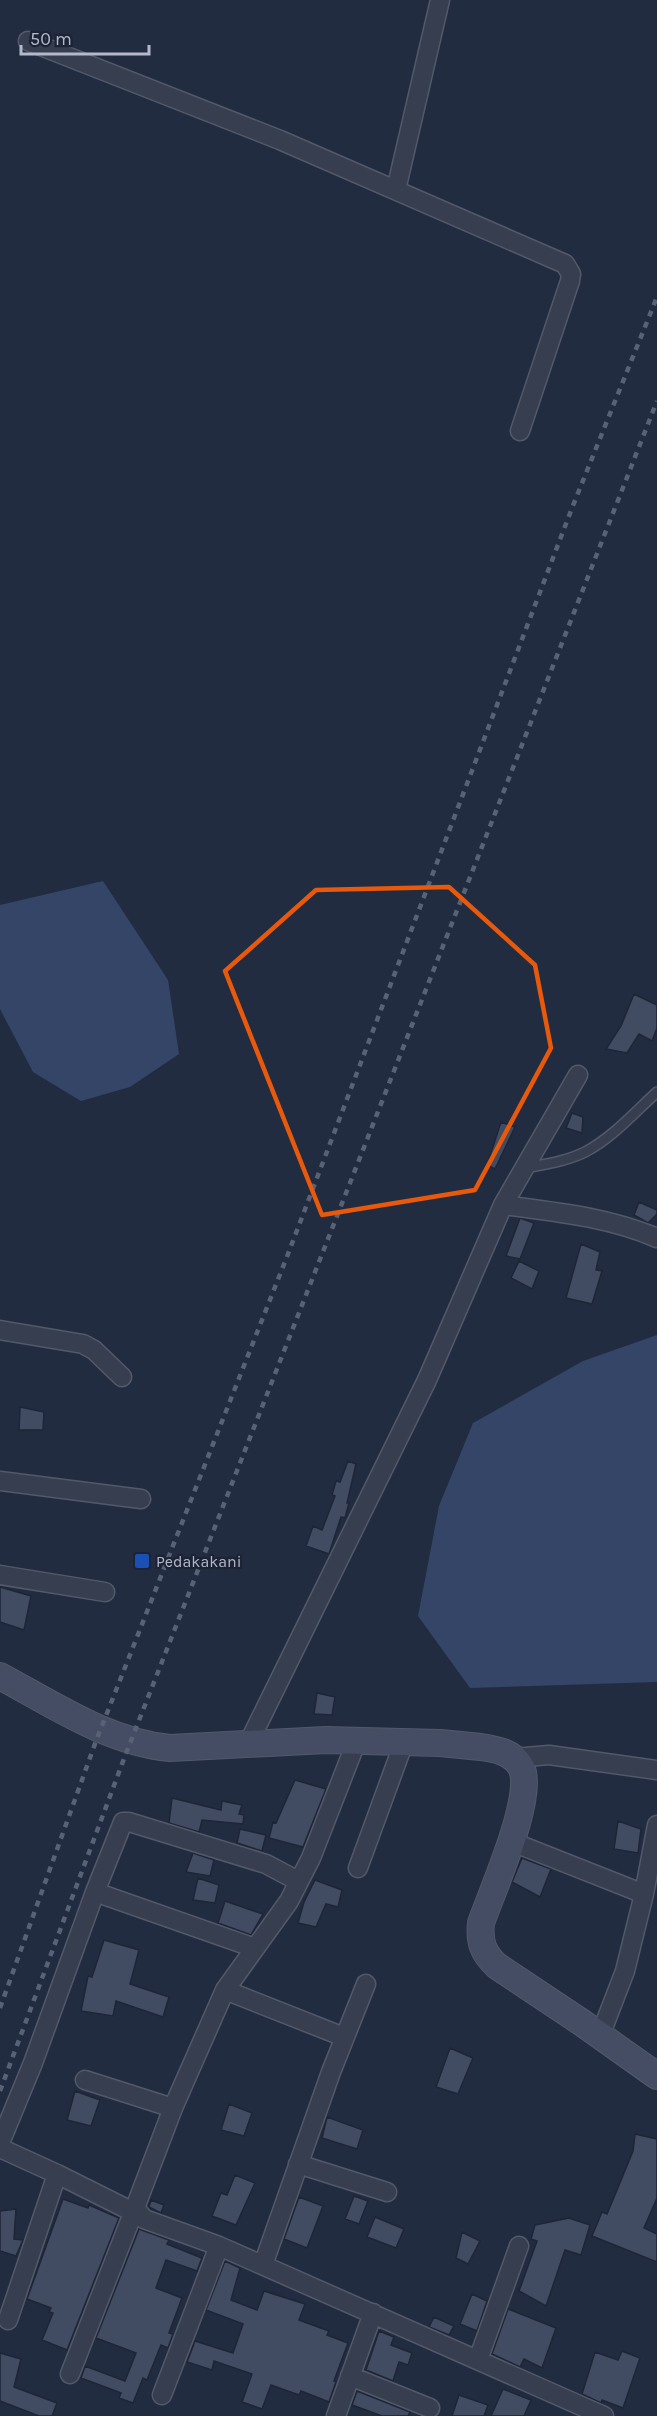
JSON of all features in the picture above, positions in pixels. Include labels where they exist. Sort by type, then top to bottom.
[{"type":"main road","points":[[0,1676],[101,1730],[148,1746],[170,1748],[357,1740],[481,1747],[500,1750],[514,1758],[521,1767],[525,1789],[523,1804],[481,1923],[482,1948],[496,1966],[657,2076]]},
{"type":"street","points":[[396,190],[440,0]]},
{"type":"street","points":[[28,41],[280,140],[565,264],[571,274],[570,281],[520,431]]},
{"type":"street","points":[[248,1744],[427,1380],[503,1205],[578,1075]]},
{"type":"street","points":[[503,1205],[593,1217],[639,1230],[657,1238]]},
{"type":"street","points":[[0,1330],[83,1344],[94,1350],[122,1377]]},
{"type":"street","points":[[0,1481],[141,1499]]},
{"type":"street","points":[[0,1575],[105,1592]]},
{"type":"street","points":[[70,2374],[173,2108],[225,1990],[289,1901],[311,1858],[357,1740]]},
{"type":"street","points":[[358,1868],[404,1742]]},
{"type":"street","points":[[514,1758],[549,1755],[657,1770]]},
{"type":"street","points":[[0,2143],[33,2063],[121,1825],[125,1822],[266,1864],[298,1881]]},
{"type":"street","points":[[600,2036],[625,1971],[644,1894],[657,1825]]},
{"type":"street","points":[[510,1841],[644,1894]]},
{"type":"street","points":[[95,1892],[255,1948]]},
{"type":"street","points":[[263,2265],[344,2037],[366,1984]]},
{"type":"street","points":[[225,1990],[344,2037]]},
{"type":"street","points":[[86,2080],[173,2108]]},
{"type":"street","points":[[0,2148],[134,2210],[144,2219],[219,2246],[604,2416]]},
{"type":"street","points":[[298,2164],[387,2192]]},
{"type":"street","points":[[8,2320],[57,2174]]},
{"type":"street","points":[[162,2395],[219,2246]]},
{"type":"street","points":[[478,2360],[519,2246]]},
{"type":"street","points":[[336,2416],[373,2313]]},
{"type":"street","points":[[350,2376],[430,2408]]},
{"type":"lane","points":[[524,1169],[565,1159],[588,1150],[622,1125],[657,1092]]},
{"type":"highlighted area","points":[[449,887],[535,965],[551,1048],[475,1190],[322,1215],[283,1122],[225,971],[316,890]]},
{"type":"water","points":[[103,881],[168,980],[179,1054],[130,1087],[81,1101],[33,1072],[0,1009],[0,905]]},
{"type":"water","points":[[657,1335],[657,1682],[470,1688],[418,1616],[439,1506],[473,1423],[583,1361]]},
{"type":"building","points":[[634,994],[657,1005],[657,1028],[652,1041],[639,1034],[627,1053],[606,1049],[621,1026]]},
{"type":"building","points":[[572,1113],[583,1117],[582,1133],[566,1128]]},
{"type":"building","points":[[501,1122],[515,1127],[495,1169],[487,1165]]},
{"type":"building","points":[[639,1202],[657,1210],[657,1214],[648,1223],[634,1215]]},
{"type":"building","points":[[520,1218],[534,1223],[520,1259],[506,1256]]},
{"type":"building","points":[[581,1244],[600,1252],[596,1270],[602,1271],[592,1304],[566,1298]]},
{"type":"building","points":[[519,1261],[539,1271],[532,1289],[511,1278]]},
{"type":"building","points":[[20,1407],[44,1412],[43,1430],[19,1430]]},
{"type":"building","points":[[348,1461],[356,1464],[347,1503],[349,1503],[345,1518],[341,1517],[329,1554],[306,1546],[313,1526],[322,1530],[335,1496],[332,1495],[336,1481],[340,1482]]},
{"type":"building","points":[[0,1587],[31,1596],[24,1630],[0,1622]]},
{"type":"building","points":[[317,1693],[335,1697],[332,1715],[314,1714]]},
{"type":"building","points":[[295,1780],[326,1789],[303,1847],[269,1838],[273,1822],[276,1823]]},
{"type":"building","points":[[172,1798],[221,1810],[222,1801],[242,1805],[239,1814],[244,1815],[243,1824],[202,1820],[199,1832],[169,1823]]},
{"type":"building","points":[[618,1821],[641,1829],[638,1853],[614,1849]]},
{"type":"building","points":[[240,1829],[266,1835],[262,1851],[237,1843]]},
{"type":"building","points":[[193,1853],[214,1860],[210,1876],[186,1872]]},
{"type":"building","points":[[522,1858],[551,1869],[540,1897],[512,1882]]},
{"type":"building","points":[[198,1878],[219,1885],[215,1903],[193,1900]]},
{"type":"building","points":[[315,1880],[342,1890],[338,1907],[326,1904],[316,1927],[298,1923],[304,1902]]},
{"type":"building","points":[[225,1901],[263,1914],[251,1935],[218,1923]]},
{"type":"building","points":[[104,1940],[139,1950],[130,1984],[169,1997],[163,2017],[116,2001],[113,2016],[81,2011],[88,1976],[92,1977]]},
{"type":"building","points":[[450,2048],[473,2058],[458,2094],[436,2087]]},
{"type":"building","points":[[75,2091],[100,2100],[91,2126],[67,2120]]},
{"type":"building","points":[[229,2104],[252,2113],[244,2136],[221,2130]]},
{"type":"building","points":[[327,2117],[363,2130],[357,2149],[322,2138]]},
{"type":"building","points":[[635,2134],[657,2139],[657,2198],[644,2228],[657,2234],[657,2262],[592,2236],[602,2212],[607,2214],[633,2151]]},
{"type":"building","points":[[235,2175],[255,2183],[236,2225],[212,2216],[221,2193],[227,2195]]},
{"type":"building","points":[[354,2196],[368,2201],[359,2224],[345,2219]]},
{"type":"building","points":[[299,2197],[323,2206],[307,2248],[284,2239]]},
{"type":"building","points":[[63,2199],[88,2208],[89,2205],[119,2218],[67,2350],[42,2340],[53,2313],[49,2312],[51,2308],[27,2299]]},
{"type":"building","points":[[151,2200],[164,2205],[161,2213],[149,2207]]},
{"type":"building","points":[[16,2209],[14,2239],[23,2240],[16,2256],[0,2251],[0,2211]]},
{"type":"building","points":[[375,2217],[404,2229],[396,2248],[367,2237]]},
{"type":"building","points":[[569,2218],[590,2225],[581,2255],[565,2250],[546,2306],[519,2291],[537,2241],[531,2239],[535,2225]]},
{"type":"building","points":[[139,2229],[169,2240],[167,2244],[202,2258],[197,2271],[166,2260],[156,2288],[182,2298],[169,2333],[173,2334],[168,2348],[161,2345],[147,2380],[143,2378],[133,2403],[119,2398],[121,2393],[81,2378],[85,2366],[125,2381],[136,2353],[96,2338]]},
{"type":"building","points":[[462,2232],[480,2241],[468,2264],[456,2258]]},
{"type":"building","points":[[225,2261],[240,2268],[231,2300],[257,2310],[264,2291],[305,2304],[299,2320],[329,2331],[327,2335],[348,2343],[329,2402],[301,2391],[299,2395],[271,2385],[262,2409],[242,2402],[252,2374],[214,2361],[212,2370],[187,2362],[195,2341],[233,2353],[243,2324],[206,2310]]},
{"type":"building","points":[[472,2294],[487,2301],[477,2331],[460,2324]]},
{"type":"building","points":[[508,2309],[556,2328],[542,2368],[524,2359],[520,2367],[492,2354]]},
{"type":"building","points":[[434,2317],[454,2326],[449,2335],[429,2327]]},
{"type":"building","points":[[379,2331],[394,2337],[391,2345],[412,2353],[408,2365],[399,2362],[393,2381],[366,2370]]},
{"type":"building","points":[[622,2351],[640,2358],[623,2408],[602,2400],[601,2403],[582,2394],[595,2352],[618,2360]]},
{"type":"building","points":[[0,2353],[21,2359],[14,2387],[57,2403],[52,2416],[39,2416],[0,2401]]},
{"type":"building","points":[[503,2389],[531,2400],[524,2416],[491,2416]]},
{"type":"building","points":[[357,2391],[410,2412],[408,2416],[382,2416],[352,2405]]},
{"type":"building","points":[[459,2395],[488,2405],[484,2416],[452,2416]]},
{"type":"railway","points":[[0,2008],[96,1741],[288,1254],[572,508],[657,297]]},
{"type":"railway","points":[[0,2091],[125,1756],[657,401]]},
{"type":"place","name":"Pedakakani","points":[[142,1561]]}]
